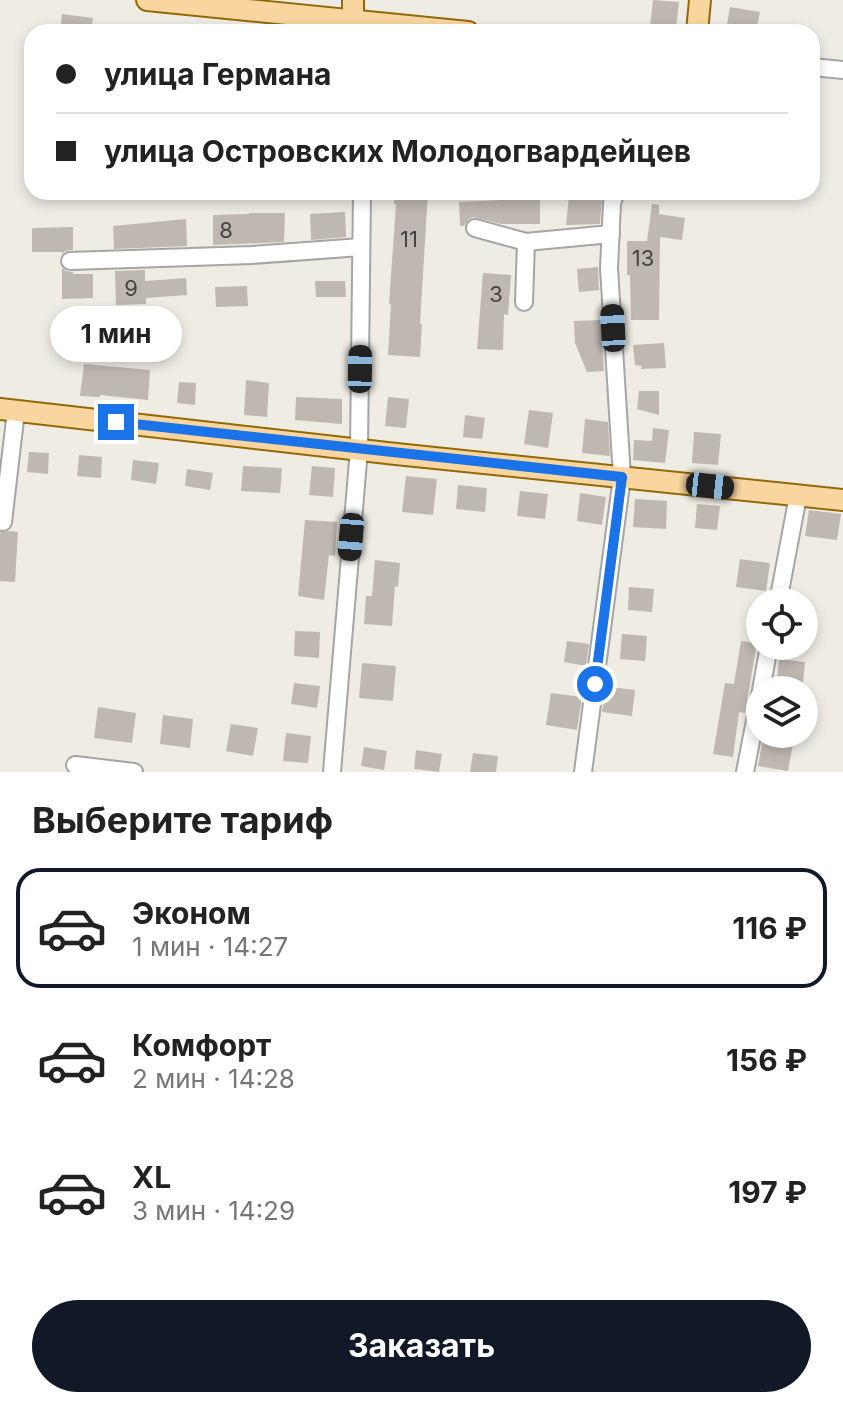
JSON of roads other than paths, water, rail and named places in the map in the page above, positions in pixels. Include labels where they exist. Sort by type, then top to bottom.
[{"type":"main road","points":[[147,0],[330,24]]},
{"type":"main road","points":[[353,0],[353,24]]},
{"type":"main road","points":[[698,24],[700,0]]},
{"type":"main road","points":[[8,410],[843,500]]},
{"type":"street","points":[[820,68],[843,70]]},
{"type":"street","points":[[332,772],[359,449],[362,200]]},
{"type":"street","points":[[583,772],[622,477],[609,268],[613,200]]},
{"type":"street","points":[[475,228],[526,242],[611,234]]},
{"type":"street","points":[[524,302],[526,242]]},
{"type":"street","points":[[70,261],[252,255],[361,247]]},
{"type":"street","points":[[3,522],[8,410]]},
{"type":"street","points":[[781,588],[798,496]]},
{"type":"street","points":[[745,772],[750,748]]},
{"type":"street","points":[[75,765],[134,772]]}]
